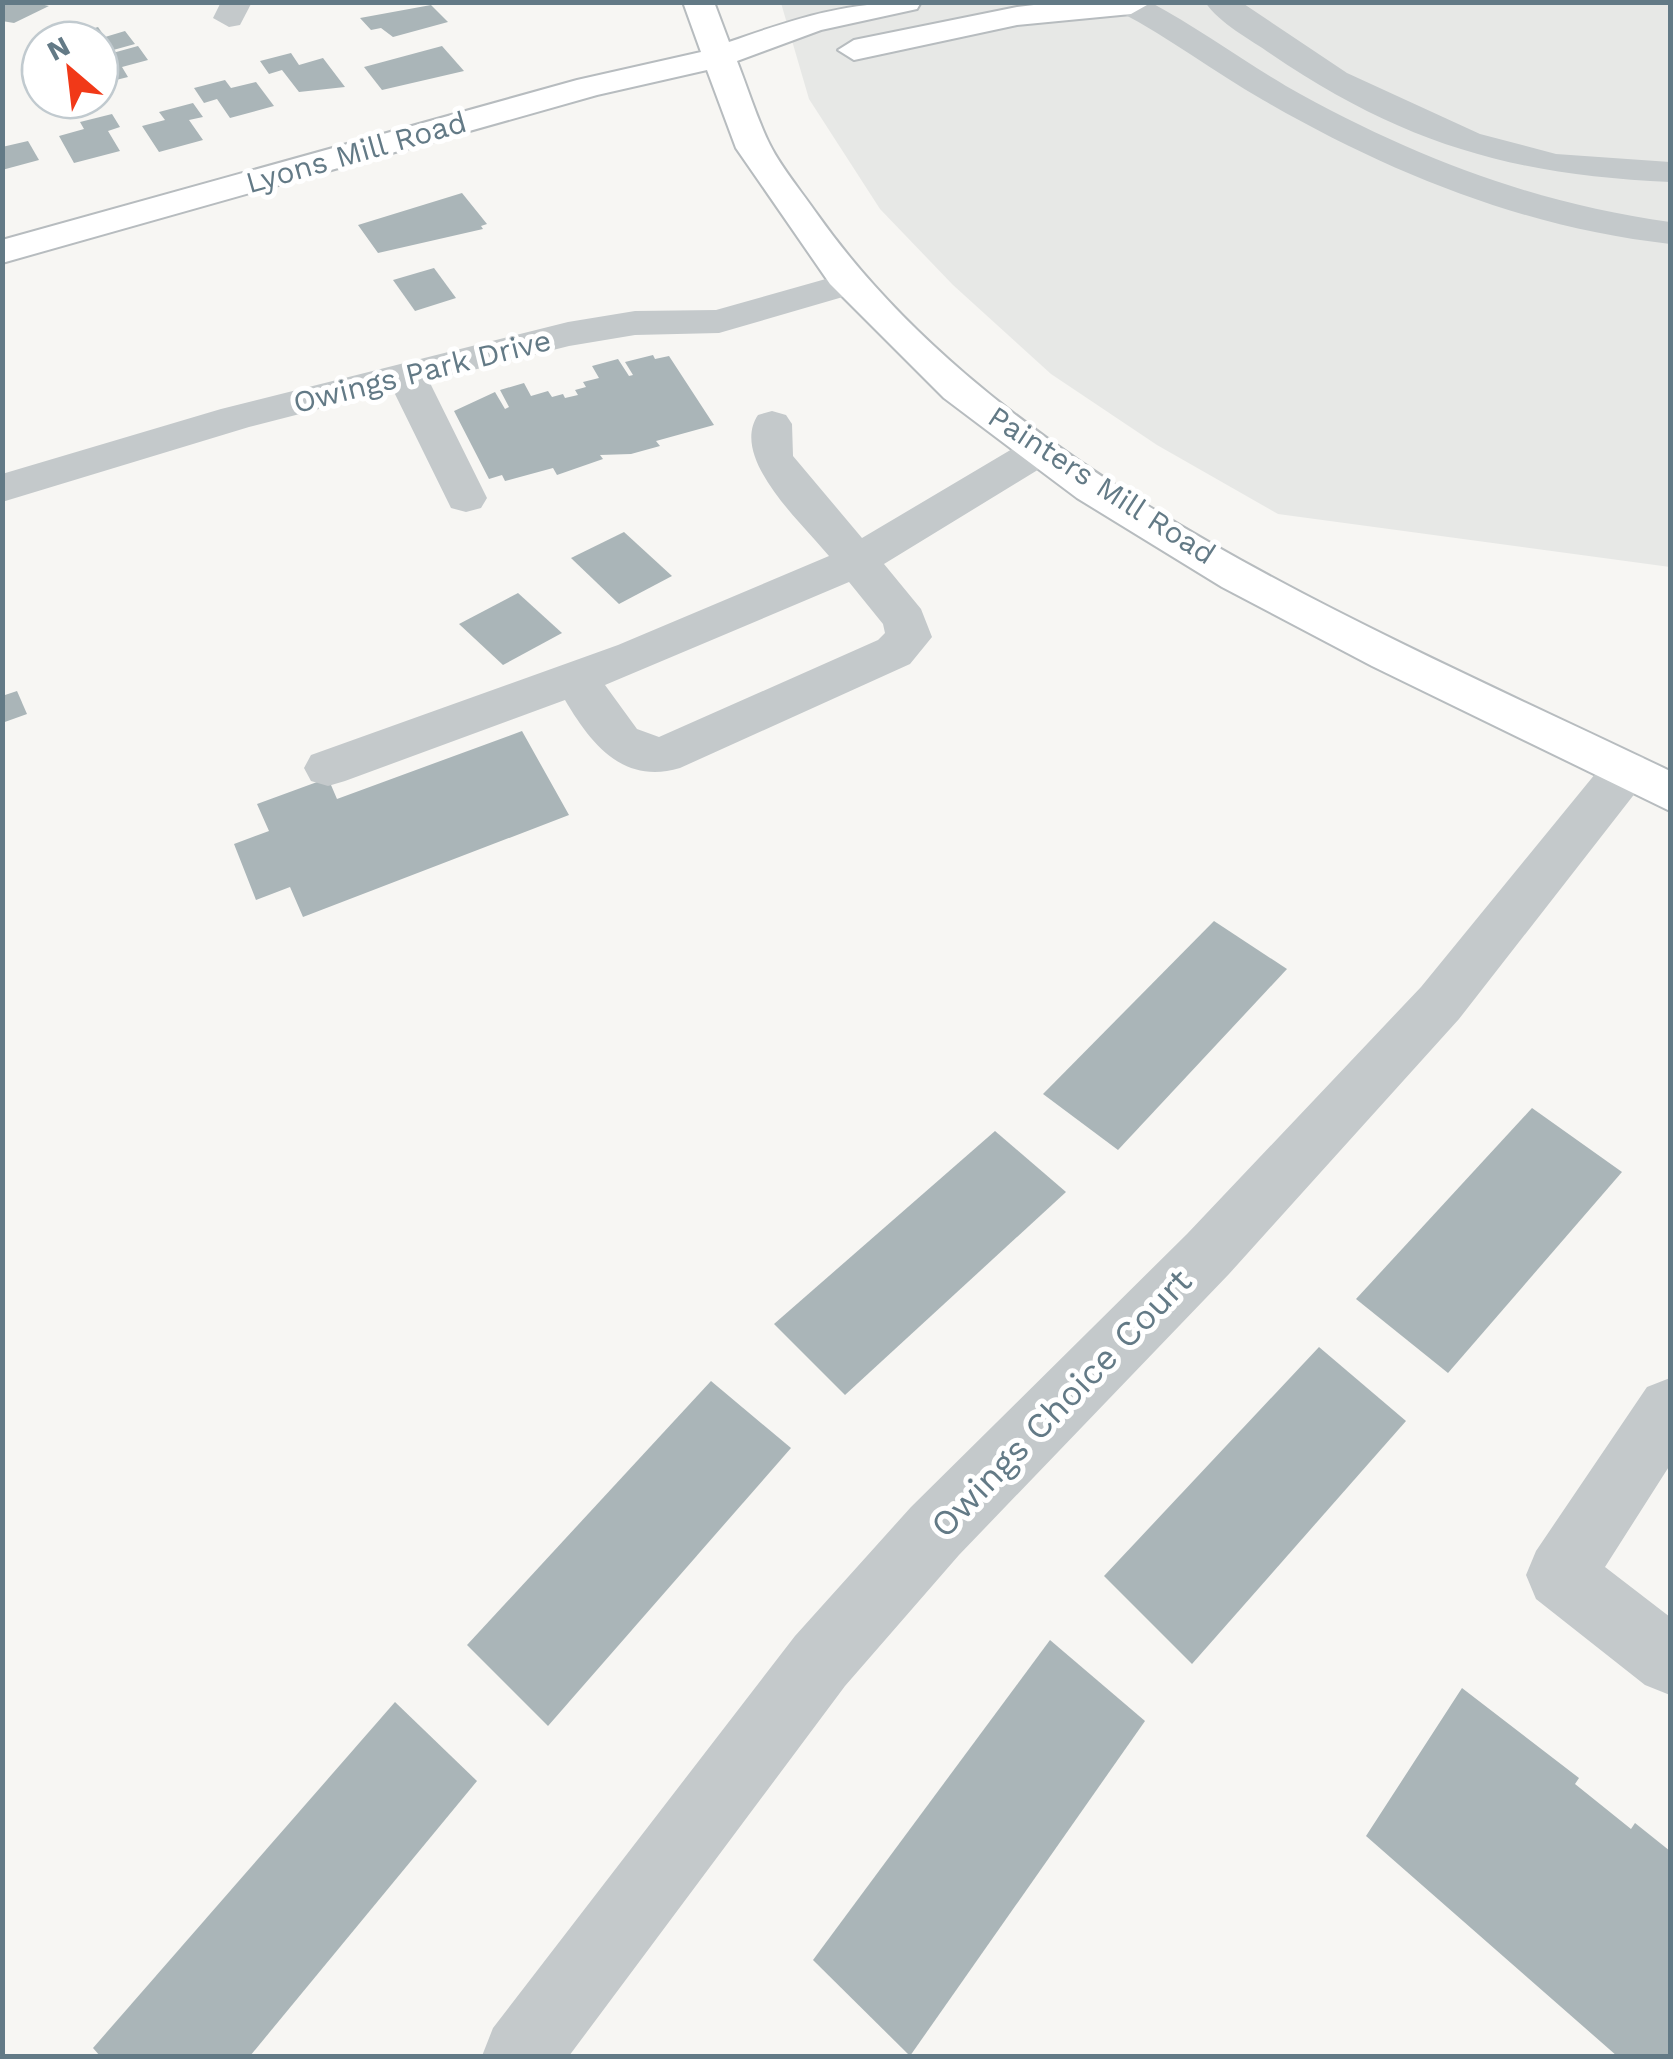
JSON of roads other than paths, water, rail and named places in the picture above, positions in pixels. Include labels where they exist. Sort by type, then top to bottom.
[{"type":"main road","name":"Painters Mill Road","points":[[698,2],[712,58],[779,189],[847,284],[898,337],[1039,451],[1253,582],[1648,781]]},
{"type":"main road","name":"Lyons Mill Road","points":[[2,252],[590,88],[712,58],[812,23],[906,2]]},
{"type":"main road","name":"Lyons Mill Road","points":[[712,58],[815,58],[1017,16],[1172,2]]},
{"type":"street","points":[[1220,2],[1250,28],[1320,74],[1459,136],[1554,164],[1670,172]]},
{"type":"street","points":[[1122,4],[1326,122],[1482,192],[1560,212],[1670,232]]},
{"type":"street","points":[[1418,165],[1459,136]]},
{"type":"street","name":"Owings Park Drive","points":[[2,488],[178,434],[406,375],[635,323],[682,326],[719,321],[847,284]]},
{"type":"street","points":[[406,375],[466,498]]},
{"type":"street","points":[[576,678],[618,742],[640,756],[662,755],[894,652],[909,638],[906,620],[772,458],[772,424]]},
{"type":"street","points":[[328,768],[576,678],[855,562],[1039,451]]},
{"type":"street","name":"Owings Choice Court","points":[[520,2056],[820,1660],[935,1531],[1208,1254],[1648,781]]},
{"type":"street","points":[[1670,1409],[1560,1575],[1670,1660]]}]
